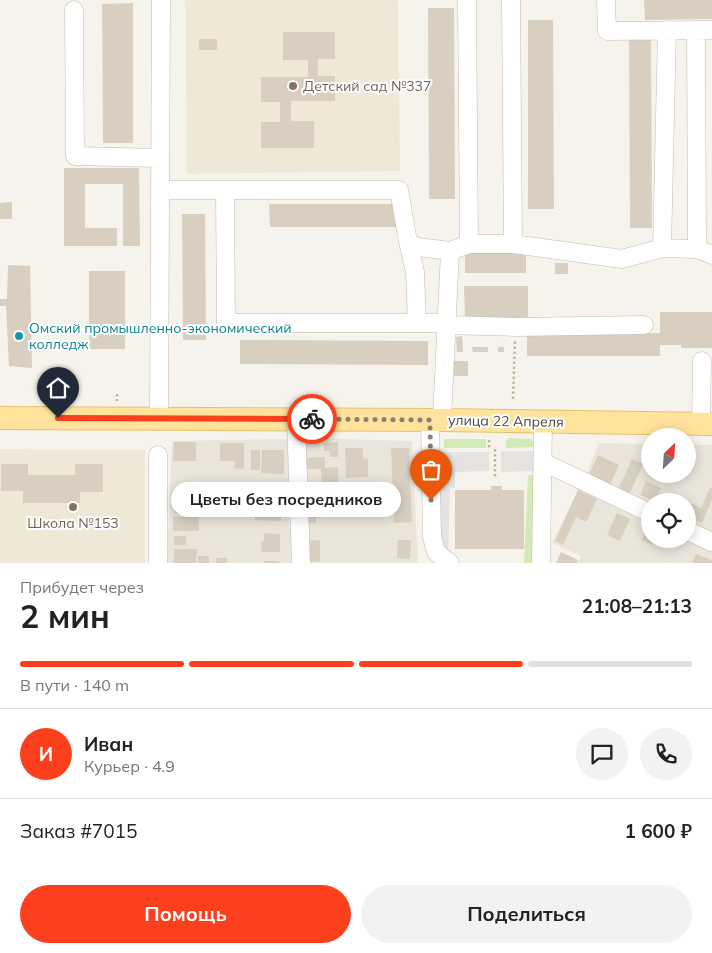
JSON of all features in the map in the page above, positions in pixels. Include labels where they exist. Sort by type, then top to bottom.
[{"type":"main road","name":"улица 22 Апреля","points":[[0,418],[436,420],[706,424]]},
{"type":"street","points":[[159,420],[161,0]]},
{"type":"street","points":[[467,0],[469,244]]},
{"type":"street","points":[[511,0],[513,244]]},
{"type":"street","points":[[408,242],[418,247],[450,251],[469,244],[513,244],[622,259],[662,248],[705,252],[704,30],[607,30],[606,0]]},
{"type":"street","points":[[74,10],[75,156],[160,158]]},
{"type":"street","points":[[662,248],[667,30]]},
{"type":"street","points":[[160,190],[399,190],[415,272],[417,323]]},
{"type":"street","points":[[225,190],[226,323],[417,323],[516,327],[644,325]]},
{"type":"street","points":[[450,251],[446,324],[436,420],[432,537],[436,552],[450,563]]},
{"type":"street","points":[[702,361],[706,424]]},
{"type":"street","points":[[296,419],[301,563]]},
{"type":"street","points":[[542,563],[543,422]]},
{"type":"street","points":[[158,455],[158,563]]},
{"type":"street","points":[[543,462],[641,509]]},
{"type":"street","points":[[696,535],[712,542]]},
{"type":"path","points":[[513,399],[516,327]]},
{"type":"path","points":[[489,440],[489,449]]},
{"type":"path","points":[[495,449],[495,478]]},
{"type":"shaded area","name":"Детский сад №337","points":[[185,0],[398,0],[400,171],[187,174]]},
{"type":"shaded area","points":[[303,438],[412,441],[418,563],[306,563]]},
{"type":"shaded area","points":[[289,439],[289,529],[295,533],[295,563],[167,563],[172,441]]},
{"type":"shaded area","points":[[599,443],[641,444],[641,483],[696,483],[696,445],[712,445],[712,537],[696,529],[696,493],[641,493],[641,504],[585,478]]},
{"type":"shaded area","name":"Школа №153","points":[[0,449],[145,450],[145,563],[0,563]]},
{"type":"shaded area","points":[[501,451],[537,451],[538,471],[501,472]]},
{"type":"shaded area","points":[[437,452],[489,452],[489,471],[455,472],[455,488],[450,488],[448,557],[439,547]]},
{"type":"shaded area","points":[[579,488],[641,517],[641,548],[696,548],[696,542],[712,549],[712,563],[578,563],[581,556],[552,543]]},
{"type":"green space","points":[[510,438],[531,439],[537,447],[506,448],[506,441]]},
{"type":"green space","points":[[444,439],[486,439],[486,448],[444,448]]},
{"type":"green space","points":[[528,475],[539,475],[536,563],[524,563]]},
{"type":"building","points":[[644,0],[712,0],[712,19],[645,20]]},
{"type":"building","points":[[133,3],[133,143],[103,143],[102,4]]},
{"type":"building","points":[[428,8],[454,8],[455,199],[429,199]]},
{"type":"building","points":[[528,20],[553,20],[554,209],[528,209]]},
{"type":"building","points":[[283,32],[335,32],[335,59],[318,59],[318,76],[335,76],[335,101],[291,101],[291,121],[314,121],[314,148],[261,148],[261,122],[280,122],[280,102],[261,102],[261,77],[308,77],[308,60],[283,60]]},
{"type":"building","points":[[629,36],[651,36],[652,228],[630,228]]},
{"type":"building","points":[[199,39],[217,39],[217,50],[199,50]]},
{"type":"building","points":[[64,168],[139,168],[140,246],[123,246],[123,184],[85,184],[85,228],[117,228],[117,246],[64,246]]},
{"type":"building","points":[[12,202],[12,219],[0,219],[0,203]]},
{"type":"building","points":[[269,204],[396,204],[396,227],[270,227]]},
{"type":"building","points":[[182,214],[205,214],[206,340],[183,340]]},
{"type":"building","points":[[526,250],[526,273],[465,273],[465,251]]},
{"type":"building","points":[[555,263],[568,263],[568,274],[555,274]]},
{"type":"building","name":"Омский промышленно-экономический колледж","points":[[8,265],[30,266],[32,368],[9,366],[6,306],[0,306],[0,299],[7,299]]},
{"type":"building","points":[[89,271],[125,271],[125,349],[89,349]]},
{"type":"building","points":[[464,286],[528,286],[528,323],[465,323]]},
{"type":"building","points":[[660,312],[712,312],[712,348],[681,348],[681,345],[660,345],[660,356],[527,356],[527,333],[660,333]]},
{"type":"building","points":[[462,336],[463,352],[457,352],[456,337]]},
{"type":"building","points":[[240,340],[428,341],[428,365],[240,364]]},
{"type":"building","points":[[472,347],[488,347],[488,352],[473,352]]},
{"type":"building","points":[[498,347],[504,347],[504,352],[498,352]]},
{"type":"building","points":[[452,361],[468,361],[468,376],[452,376]]},
{"type":"building","points":[[174,442],[196,442],[196,461],[173,461]]},
{"type":"building","points":[[338,442],[338,457],[330,457],[330,451],[324,451],[324,443]]},
{"type":"building","points":[[220,443],[244,443],[244,469],[234,468],[235,461],[220,461]]},
{"type":"building","points":[[345,448],[363,448],[363,459],[368,458],[368,477],[346,478]]},
{"type":"building","points":[[391,448],[409,448],[412,522],[394,523]]},
{"type":"building","points":[[251,450],[260,450],[260,470],[251,470]]},
{"type":"building","points":[[262,450],[284,450],[284,474],[261,473]]},
{"type":"building","points":[[598,455],[619,465],[610,485],[589,475]]},
{"type":"building","points":[[325,457],[325,468],[338,467],[339,496],[328,496],[328,486],[322,486],[321,469],[304,469],[304,458]]},
{"type":"building","points":[[632,459],[641,463],[641,468],[629,495],[618,490]]},
{"type":"building","points":[[1,464],[28,464],[28,475],[75,475],[75,464],[103,464],[103,492],[80,492],[80,503],[23,503],[23,491],[1,491]]},
{"type":"building","points":[[645,483],[650,483],[661,488],[659,493],[641,493],[640,495]]},
{"type":"building","points":[[491,486],[502,486],[502,490],[524,490],[524,549],[455,549],[455,490],[491,490]]},
{"type":"building","points":[[710,488],[712,488],[712,500],[702,523],[696,520],[696,506],[701,508]]},
{"type":"building","points":[[578,490],[597,499],[586,522],[576,517],[563,545],[555,541]]},
{"type":"building","points":[[271,492],[282,492],[282,499],[271,499]]},
{"type":"building","points":[[175,493],[197,493],[197,513],[175,513]]},
{"type":"building","points":[[309,499],[328,499],[329,511],[310,511]]},
{"type":"building","points":[[266,503],[281,503],[281,521],[255,520],[255,511],[266,511]]},
{"type":"building","points":[[617,513],[630,519],[620,541],[607,535]]},
{"type":"building","points":[[306,516],[316,516],[316,523],[307,523]]},
{"type":"building","points":[[173,517],[199,517],[199,531],[173,531]]},
{"type":"building","points":[[264,533],[280,534],[280,552],[262,552],[261,542],[264,542]]},
{"type":"building","points":[[174,536],[186,536],[186,545],[174,545]]},
{"type":"building","points":[[320,540],[320,561],[307,562],[307,541]]},
{"type":"building","points":[[398,540],[411,540],[410,559],[397,558]]},
{"type":"building","points":[[174,549],[197,549],[196,563],[174,563]]},
{"type":"building","points":[[561,552],[578,560],[577,563],[556,563]]},
{"type":"building","points":[[696,554],[712,560],[712,563],[692,563]]},
{"type":"building","points":[[198,556],[209,556],[209,563],[198,563]]},
{"type":"building","points":[[216,558],[227,558],[227,563],[216,563]]},
{"type":"building","points":[[264,561],[279,561],[279,563],[264,563]]},
{"type":"way so far","points":[[312,419],[430,420],[431,500]]},
{"type":"place","name":"Детский сад №337","points":[[293,86]]},
{"type":"place","name":"Омский промышленно-экономический колледж","points":[[19,336]]},
{"type":"place","name":"Цветы без посредников","points":[[431,500]]},
{"type":"place","name":"Школа №153","points":[[73,507]]},
{"type":"route","points":[[58,418],[159,420],[312,419]]}]
